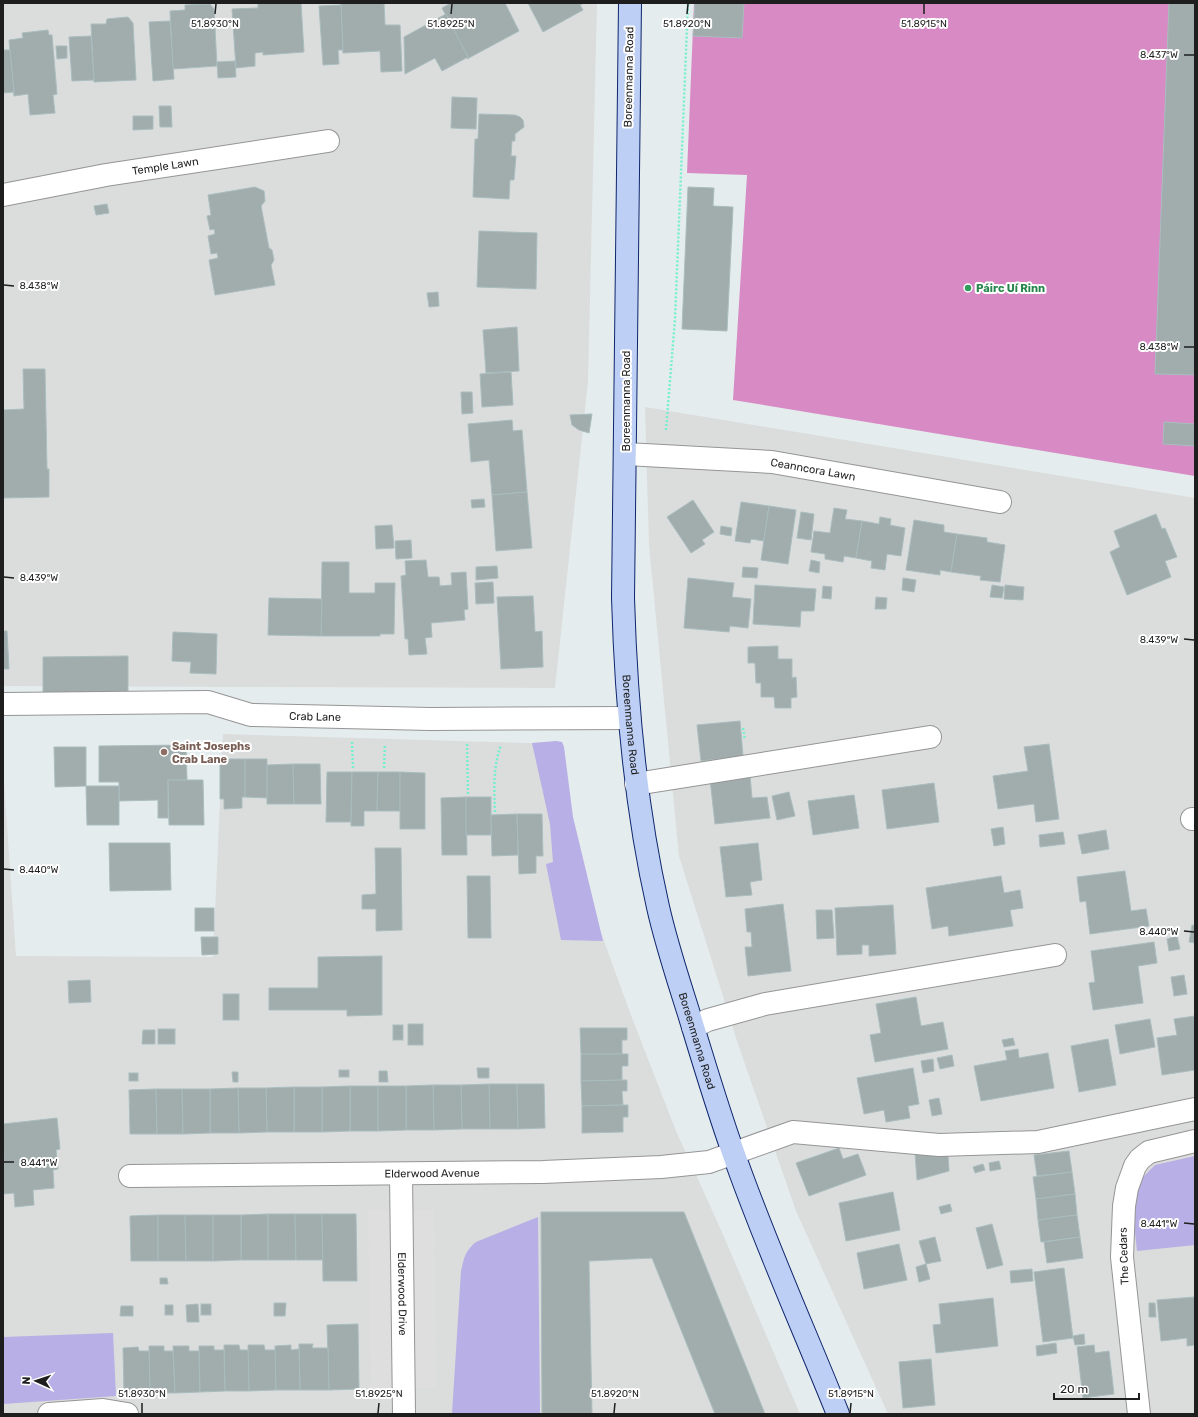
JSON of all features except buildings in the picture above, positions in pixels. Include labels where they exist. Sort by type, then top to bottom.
[{"type":"main road","name":"Boreenmanna Road","points":[[630,3],[626,454],[623,598],[629,718],[636,784],[658,908],[709,1082],[733,1153],[770,1251],[838,1414]]},
{"type":"street","name":"Temple Lawn","points":[[3,195],[106,175],[328,141]]},
{"type":"street","name":"Ceanncora Lawn","points":[[626,454],[772,462],[1000,502]]},
{"type":"street","name":"Crab Lane","points":[[3,704],[208,702],[251,715],[430,719],[629,718]]},
{"type":"street","points":[[636,784],[930,737]]},
{"type":"street","points":[[693,1027],[708,1020],[765,1004],[1055,955]]},
{"type":"street","name":"Elderwood Avenue","points":[[130,1176],[543,1172],[660,1167],[702,1163],[793,1132],[939,1145],[1038,1142],[1195,1109]]},
{"type":"street","name":"The Cedars","points":[[1139,1414],[1122,1257],[1124,1206],[1127,1188],[1135,1166],[1140,1159],[1149,1152],[1195,1141]]},
{"type":"street","name":"Elderwood Drive","points":[[401,1174],[404,1414]]},
{"type":"street","points":[[50,1414],[103,1410],[127,1414]]},
{"type":"path","points":[[664,457],[675,319],[688,3]]},
{"type":"path","points":[[352,737],[353,768]]},
{"type":"path","points":[[384,768],[385,737]]},
{"type":"path","points":[[467,738],[468,794]]},
{"type":"path","points":[[495,812],[494,782],[496,759],[503,739]]},
{"type":"shaded area","points":[[3,3],[597,3],[588,381],[555,688],[3,686]]},
{"type":"shaded area","name":"Páirc Uí Rinn","points":[[694,3],[1195,3],[1195,476],[733,400],[747,175],[687,173]]},
{"type":"shaded area","points":[[645,407],[1195,498],[1195,1414],[888,1414],[796,1211],[738,1044],[679,856],[649,545]]},
{"type":"shaded area","points":[[223,734],[563,744],[572,816],[600,930],[676,1131],[721,1230],[800,1414],[3,1414],[3,767],[16,956],[213,957]]},
{"type":"shaded area","points":[[562,742],[564,747],[573,817],[603,941],[561,940],[546,864],[553,862],[550,824],[532,743]]},
{"type":"shaded area","points":[[1195,1156],[1195,1245],[1137,1251],[1135,1215],[1136,1198],[1141,1179],[1155,1165]]},
{"type":"shaded area","points":[[368,1210],[434,1211],[436,1388],[371,1388]]},
{"type":"shaded area","points":[[538,1217],[540,1414],[452,1414],[461,1271],[469,1248],[476,1242]]},
{"type":"shaded area","points":[[113,1333],[116,1396],[3,1404],[3,1337]]},
{"type":"place","name":"Páirc Uí Rinn","points":[[968,288]]},
{"type":"place","name":"Saint Josephs Crab Lane","points":[[164,752]]}]
